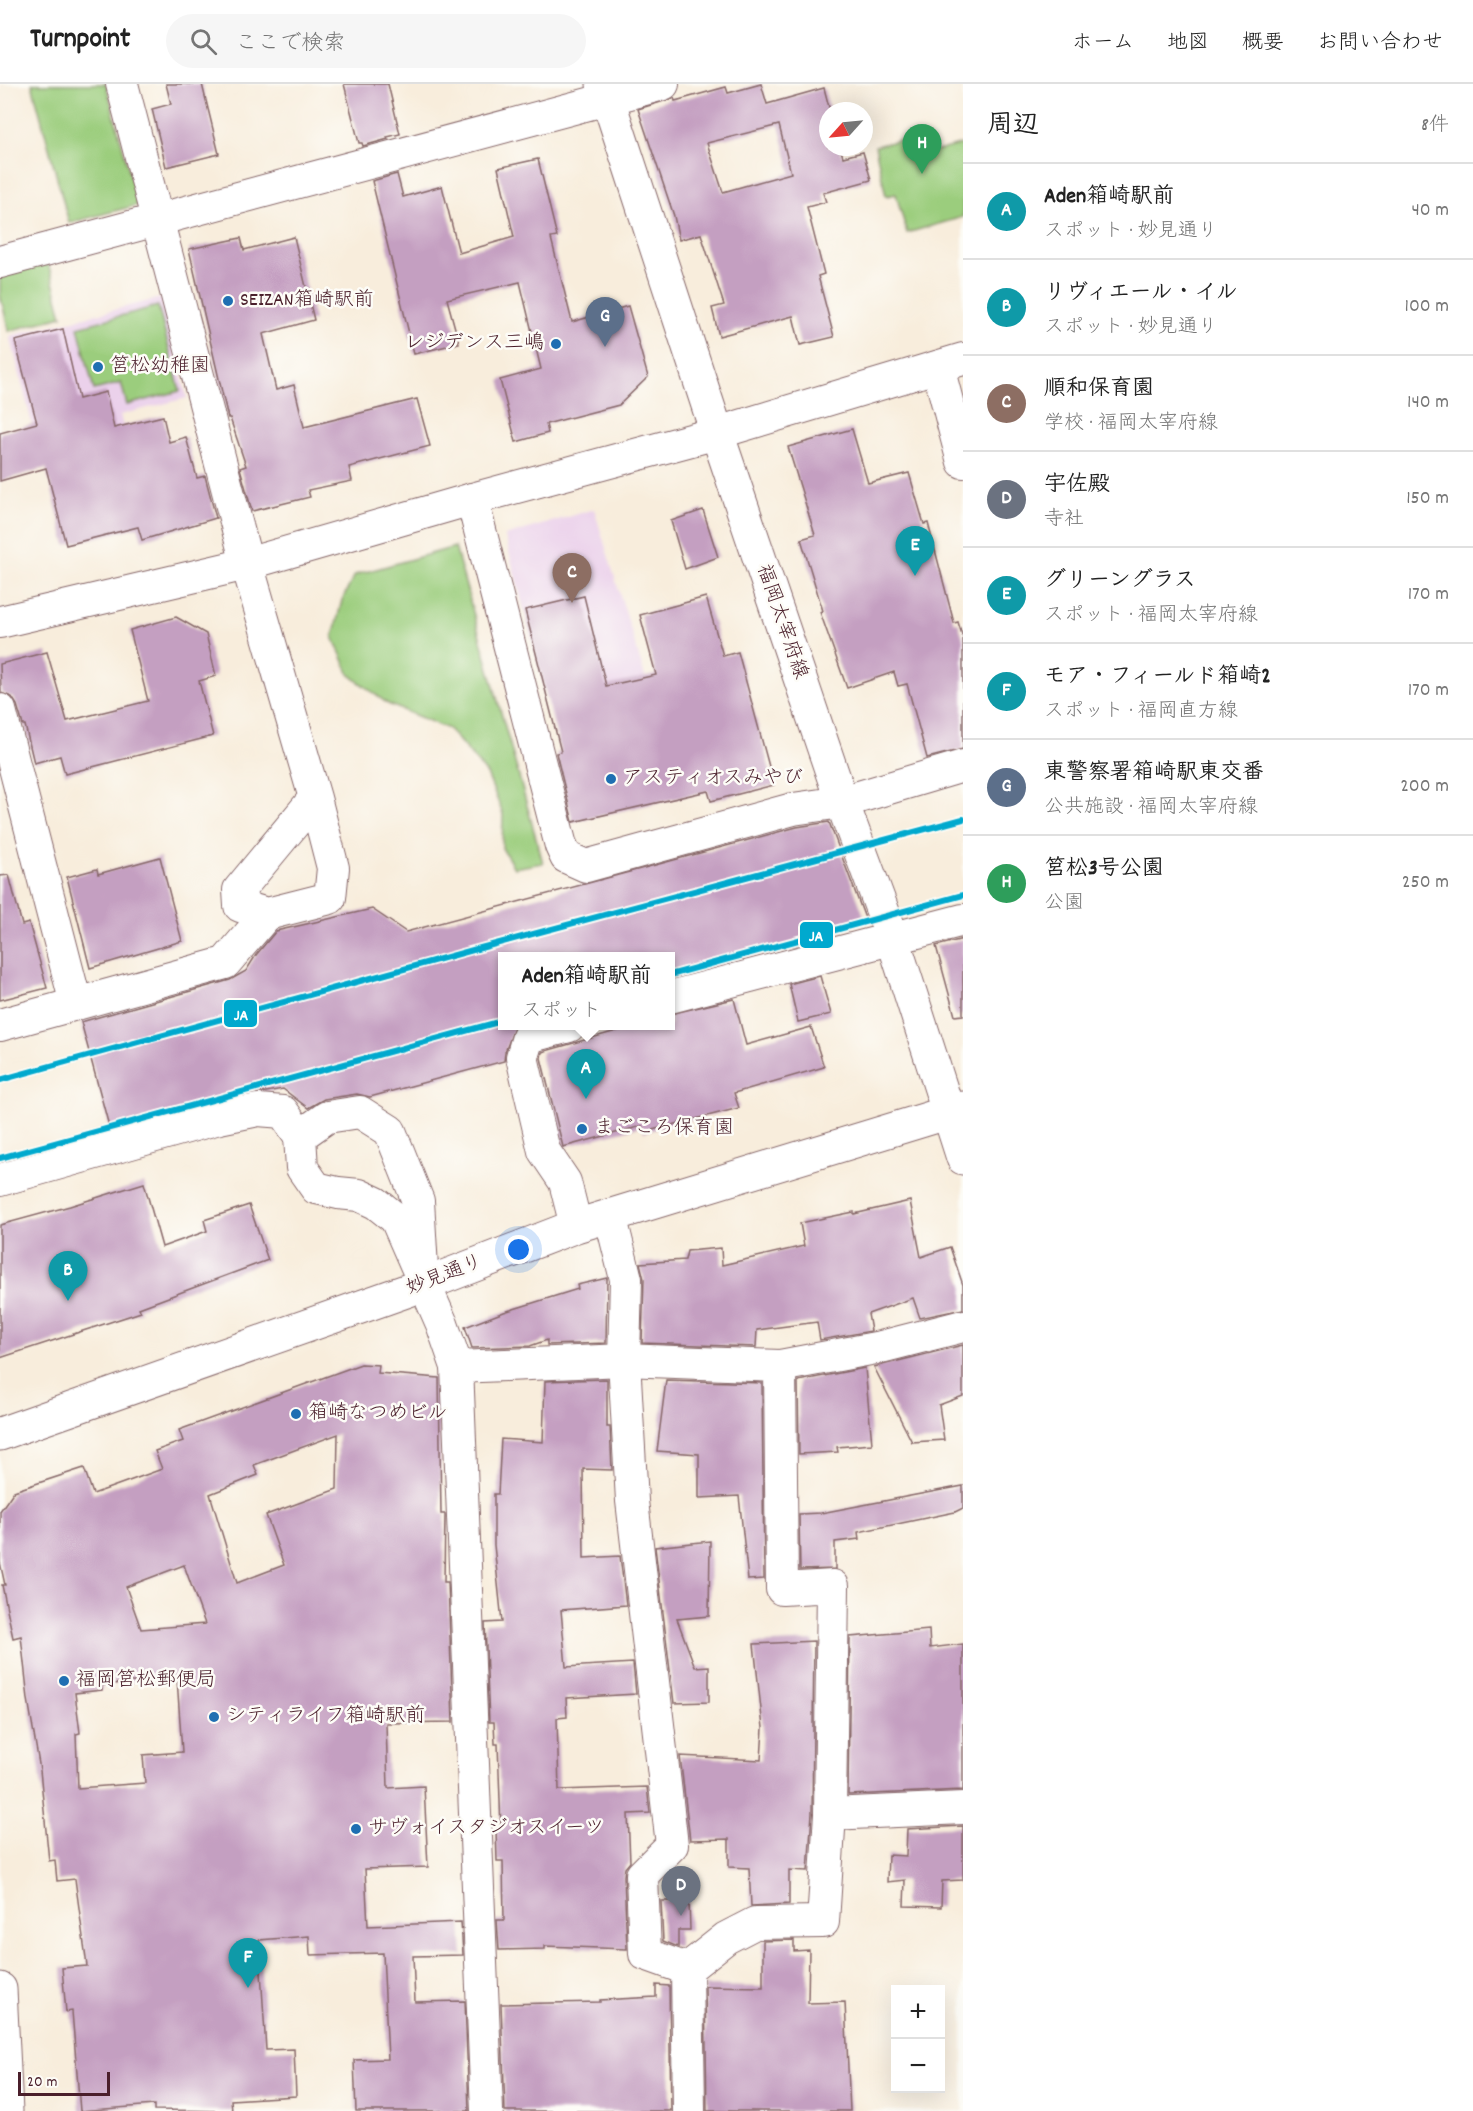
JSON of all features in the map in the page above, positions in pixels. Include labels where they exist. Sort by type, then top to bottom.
[{"type":"main road","name":"福岡太宰府線","points":[[606,91],[717,433],[842,802],[956,1109],[963,1158]]},
{"type":"main road","name":"妙見通り","points":[[0,1434],[423,1285],[576,1226],[956,1109]]},
{"type":"main road","points":[[0,1989],[6,2111]]},
{"type":"street","points":[[122,84],[247,564],[315,798],[333,868],[330,898],[267,914],[240,906],[239,890],[315,798]]},
{"type":"street","points":[[0,262],[606,91],[663,84]]},
{"type":"street","points":[[0,622],[247,564],[472,499],[717,433],[951,363],[963,462]]},
{"type":"street","points":[[472,499],[558,834],[566,857],[586,866],[793,809],[842,802],[963,766]]},
{"type":"street","points":[[0,710],[76,1004]]},
{"type":"street","points":[[0,1025],[225,963],[267,914]]},
{"type":"street","points":[[675,996],[963,920]]},
{"type":"street","points":[[554,1030],[528,1037],[522,1057],[544,1151],[565,1182],[576,1226]]},
{"type":"street","points":[[0,1180],[258,1110],[283,1113],[300,1136],[302,1168],[316,1188],[359,1195],[376,1203],[396,1219],[457,1367],[487,2111]]},
{"type":"street","points":[[300,1136],[327,1117],[360,1112],[390,1131],[418,1201],[423,1285]]},
{"type":"street","points":[[610,1215],[626,1279],[624,1360],[632,1501],[672,1845],[642,1875],[645,1954],[687,1969]]},
{"type":"street","points":[[457,1367],[624,1360],[780,1366],[881,1347],[963,1326]]},
{"type":"street","points":[[687,1969],[726,1938],[755,1923],[823,1922],[830,1814],[833,1586],[782,1589],[780,1366]]},
{"type":"street","points":[[830,1814],[963,1808]]},
{"type":"street","points":[[687,1969],[689,2111]]},
{"type":"shaded area","name":"筥松幼稚園","points":[[161,298],[187,398],[120,415],[128,446],[43,467],[10,336]]},
{"type":"shaded area","points":[[594,509],[645,677],[681,669],[691,707],[558,742],[505,536]]},
{"type":"green space","points":[[32,84],[106,84],[138,205],[69,223]]},
{"type":"green space","points":[[921,135],[926,154],[963,144],[963,217],[907,233],[896,194],[886,196],[875,146]]},
{"type":"green space","points":[[48,263],[62,316],[9,331],[0,295],[0,275]]},
{"type":"green space","points":[[158,306],[180,391],[127,405],[121,383],[94,390],[78,327]]},
{"type":"green space","points":[[455,547],[543,863],[514,868],[502,848],[503,814],[487,774],[449,729],[388,704],[350,675],[333,637],[342,600],[355,575]]},
{"type":"building","points":[[166,84],[202,84],[219,154],[166,167],[152,109],[171,104]]},
{"type":"building","points":[[344,84],[388,84],[400,134],[363,146],[359,143]]},
{"type":"building","points":[[761,84],[767,104],[824,88],[828,102],[819,102],[819,156],[864,156],[871,180],[823,193],[826,202],[807,207],[824,274],[818,276],[834,337],[800,345],[793,316],[719,336],[712,308],[724,305],[701,234],[679,240],[674,216],[638,109],[674,98],[675,101],[726,87],[728,93]],"holes":[[[779,125],[791,173],[723,192],[707,143]]]},
{"type":"building","points":[[538,159],[557,237],[551,238],[572,322],[628,306],[648,377],[619,405],[546,424],[548,433],[516,442],[500,380],[541,369],[520,282],[447,299],[459,343],[414,354],[372,181],[397,174],[403,197],[442,186],[459,253],[514,237],[498,168]]},
{"type":"building","points":[[294,237],[314,320],[263,334],[276,390],[294,385],[304,427],[417,399],[430,446],[349,467],[352,481],[308,490],[310,497],[252,511],[240,468],[246,466],[230,418],[228,418],[189,249],[241,238],[244,250]]},
{"type":"building","points":[[63,329],[79,399],[106,392],[114,428],[163,416],[169,442],[186,437],[197,478],[205,476],[216,518],[142,540],[138,527],[66,545],[46,468],[0,481],[0,433],[37,423],[15,341]]},
{"type":"building","points":[[852,429],[868,483],[909,473],[924,524],[928,523],[954,623],[958,622],[963,638],[963,749],[927,758],[907,684],[898,686],[894,672],[847,688],[820,612],[823,611],[801,539],[815,535],[788,447]]},
{"type":"building","points":[[703,510],[718,557],[685,569],[671,521]]},
{"type":"building","points":[[584,596],[606,686],[656,675],[640,615],[706,597],[723,656],[738,652],[774,785],[711,801],[708,791],[573,822],[556,753],[561,752],[525,610]]},
{"type":"building","points":[[176,617],[206,634],[216,676],[199,681],[213,736],[65,774],[60,756],[34,763],[25,725],[23,725],[17,705],[12,697],[1,693],[0,664],[47,652],[67,721],[148,701],[130,630]]},
{"type":"building","points":[[829,822],[866,921],[809,938],[810,942],[780,949],[779,946],[725,962],[725,964],[675,977],[675,952],[498,952],[498,1030],[513,1030],[504,1061],[370,1097],[357,1094],[324,1099],[308,1108],[283,1089],[214,1101],[110,1130],[81,1022],[230,980],[246,971],[276,931],[372,909],[406,932],[797,827]]},
{"type":"building","points":[[160,857],[182,941],[90,968],[67,877],[97,869],[98,874]]},
{"type":"building","points":[[9,875],[22,925],[29,923],[47,988],[0,1000],[0,876]]},
{"type":"building","points":[[963,939],[963,1015],[955,1016],[936,946]]},
{"type":"building","points":[[820,976],[831,1014],[798,1022],[789,984]]},
{"type":"building","points":[[734,999],[746,1045],[811,1027],[824,1067],[734,1093],[739,1108],[644,1132],[642,1126],[563,1147],[541,1058],[542,1052],[620,1030],[675,1030],[675,1013]]},
{"type":"building","points":[[144,1183],[162,1247],[207,1231],[204,1220],[249,1205],[268,1260],[139,1308],[141,1312],[0,1358],[0,1225]]},
{"type":"building","points":[[910,1201],[921,1257],[950,1247],[963,1285],[963,1309],[920,1318],[913,1298],[868,1314],[871,1331],[820,1340],[817,1322],[757,1330],[756,1347],[642,1343],[644,1279],[640,1263],[685,1260],[687,1251],[721,1248],[722,1265],[804,1246],[800,1223]]},
{"type":"building","points":[[607,1278],[606,1343],[547,1345],[547,1340],[530,1346],[472,1348],[465,1327],[578,1289],[577,1285]]},
{"type":"building","points":[[963,1345],[963,1396],[939,1405],[944,1440],[912,1442],[874,1367]]},
{"type":"building","points":[[361,1364],[379,1365],[378,1373],[439,1378],[441,1514],[445,1514],[444,1582],[448,1582],[453,1722],[386,1723],[388,1788],[424,1786],[428,1867],[365,1869],[368,1926],[461,1922],[463,1955],[413,1956],[415,2002],[465,2001],[469,2111],[356,2111],[354,2060],[388,2059],[383,1953],[310,1955],[309,1936],[259,1940],[266,2050],[294,2049],[296,2096],[231,2100],[232,2111],[154,2110],[154,2105],[80,2111],[72,2011],[66,2012],[62,1968],[87,1966],[75,1879],[57,1881],[55,1860],[49,1861],[40,1770],[28,1699],[21,1636],[13,1638],[2,1585],[5,1585],[0,1562],[0,1511],[14,1491],[84,1468],[93,1494],[162,1469],[155,1451],[183,1441],[179,1430]],"holes":[[[338,1434],[337,1489],[266,1515],[284,1565],[237,1583],[210,1494],[258,1475],[254,1465]],[[184,1565],[205,1624],[141,1629],[126,1587]],[[177,1678],[182,1752],[143,1755],[145,1783],[78,1788],[76,1734],[80,1733],[75,1693],[102,1690],[102,1685]]]},
{"type":"building","points":[[865,1368],[872,1444],[837,1447],[838,1452],[799,1454],[798,1381]]},
{"type":"building","points":[[607,1379],[607,1427],[610,1427],[612,1470],[583,1469],[584,1558],[620,1556],[626,1605],[561,1610],[566,1667],[633,1663],[636,1694],[566,1698],[567,1717],[557,1718],[559,1790],[647,1787],[650,1813],[628,1814],[630,1862],[625,1868],[624,1876],[627,1949],[545,1946],[545,1949],[499,1950],[497,1920],[504,1920],[503,1861],[497,1861],[496,1829],[501,1829],[498,1744],[495,1744],[494,1722],[489,1722],[485,1623],[502,1622],[494,1545],[494,1494],[498,1494],[501,1439],[543,1442],[545,1381]]},
{"type":"building","points":[[666,1380],[762,1383],[764,1579],[748,1580],[739,1496],[699,1498],[699,1454],[657,1451]]},
{"type":"building","points":[[963,1486],[963,1508],[955,1512],[858,1532],[859,1539],[835,1542],[835,1569],[800,1570],[799,1514],[821,1513]]},
{"type":"building","points":[[710,1541],[709,1616],[677,1619],[695,1667],[709,1666],[709,1702],[674,1703],[655,1547]]},
{"type":"building","points":[[929,1630],[930,1648],[963,1644],[963,1790],[848,1795],[850,1637]]},
{"type":"building","points":[[814,1641],[812,1813],[808,1871],[789,1870],[789,1904],[751,1906],[749,1868],[729,1867],[729,1839],[690,1840],[680,1756],[761,1760],[763,1728],[754,1644]]},
{"type":"building","points":[[963,1826],[963,1880],[942,1881],[941,1907],[904,1906],[905,1880],[887,1882],[888,1855],[906,1856],[907,1829]]},
{"type":"building","points":[[661,1901],[689,1901],[690,1930],[678,1930],[678,1947],[663,1941]]},
{"type":"building","points":[[794,1940],[794,1951],[809,1950],[808,2003],[845,2002],[850,2111],[707,2111],[705,1986],[763,1987],[763,1941]]},
{"type":"building","points":[[656,1985],[669,1986],[671,2111],[505,2111],[501,2004],[600,2002],[600,2000],[656,1997]]},
{"type":"transit line","name":"JA","points":[[0,1080],[963,819]]},
{"type":"transit line","name":"JA","points":[[675,974],[963,895]]},
{"type":"transit line","name":"JA","points":[[0,1158],[498,1022]]},
{"type":"place","name":"筥松3号公園","points":[[922,174]]},
{"type":"place","name":"SEIZAN箱崎駅前","points":[[228,301]]},
{"type":"place","name":"レジデンス三嶋","points":[[556,344]]},
{"type":"place","name":"東警察署箱崎駅東交番","points":[[605,347]]},
{"type":"place","name":"筥松幼稚園","points":[[98,367]]},
{"type":"place","name":"グリーングラス","points":[[915,576]]},
{"type":"place","name":"順和保育園","points":[[572,603]]},
{"type":"place","name":"アスティオスみやび","points":[[611,779]]},
{"type":"place","name":"Aden箱崎駅前","points":[[586,1099]]},
{"type":"place","name":"まごころ保育園","points":[[582,1129]]},
{"type":"place","name":"リヴィエール・イル","points":[[68,1301]]},
{"type":"place","name":"箱崎なつめビル","points":[[296,1414]]},
{"type":"place","name":"福岡筥松郵便局","points":[[64,1681]]},
{"type":"place","name":"シティライフ箱崎駅前","points":[[214,1717]]},
{"type":"place","name":"サヴォイスタジオスイーツ","points":[[356,1829]]},
{"type":"place","name":"宇佐殿","points":[[681,1916]]},
{"type":"place","name":"モア・フィールド箱崎2","points":[[248,1988]]}]
